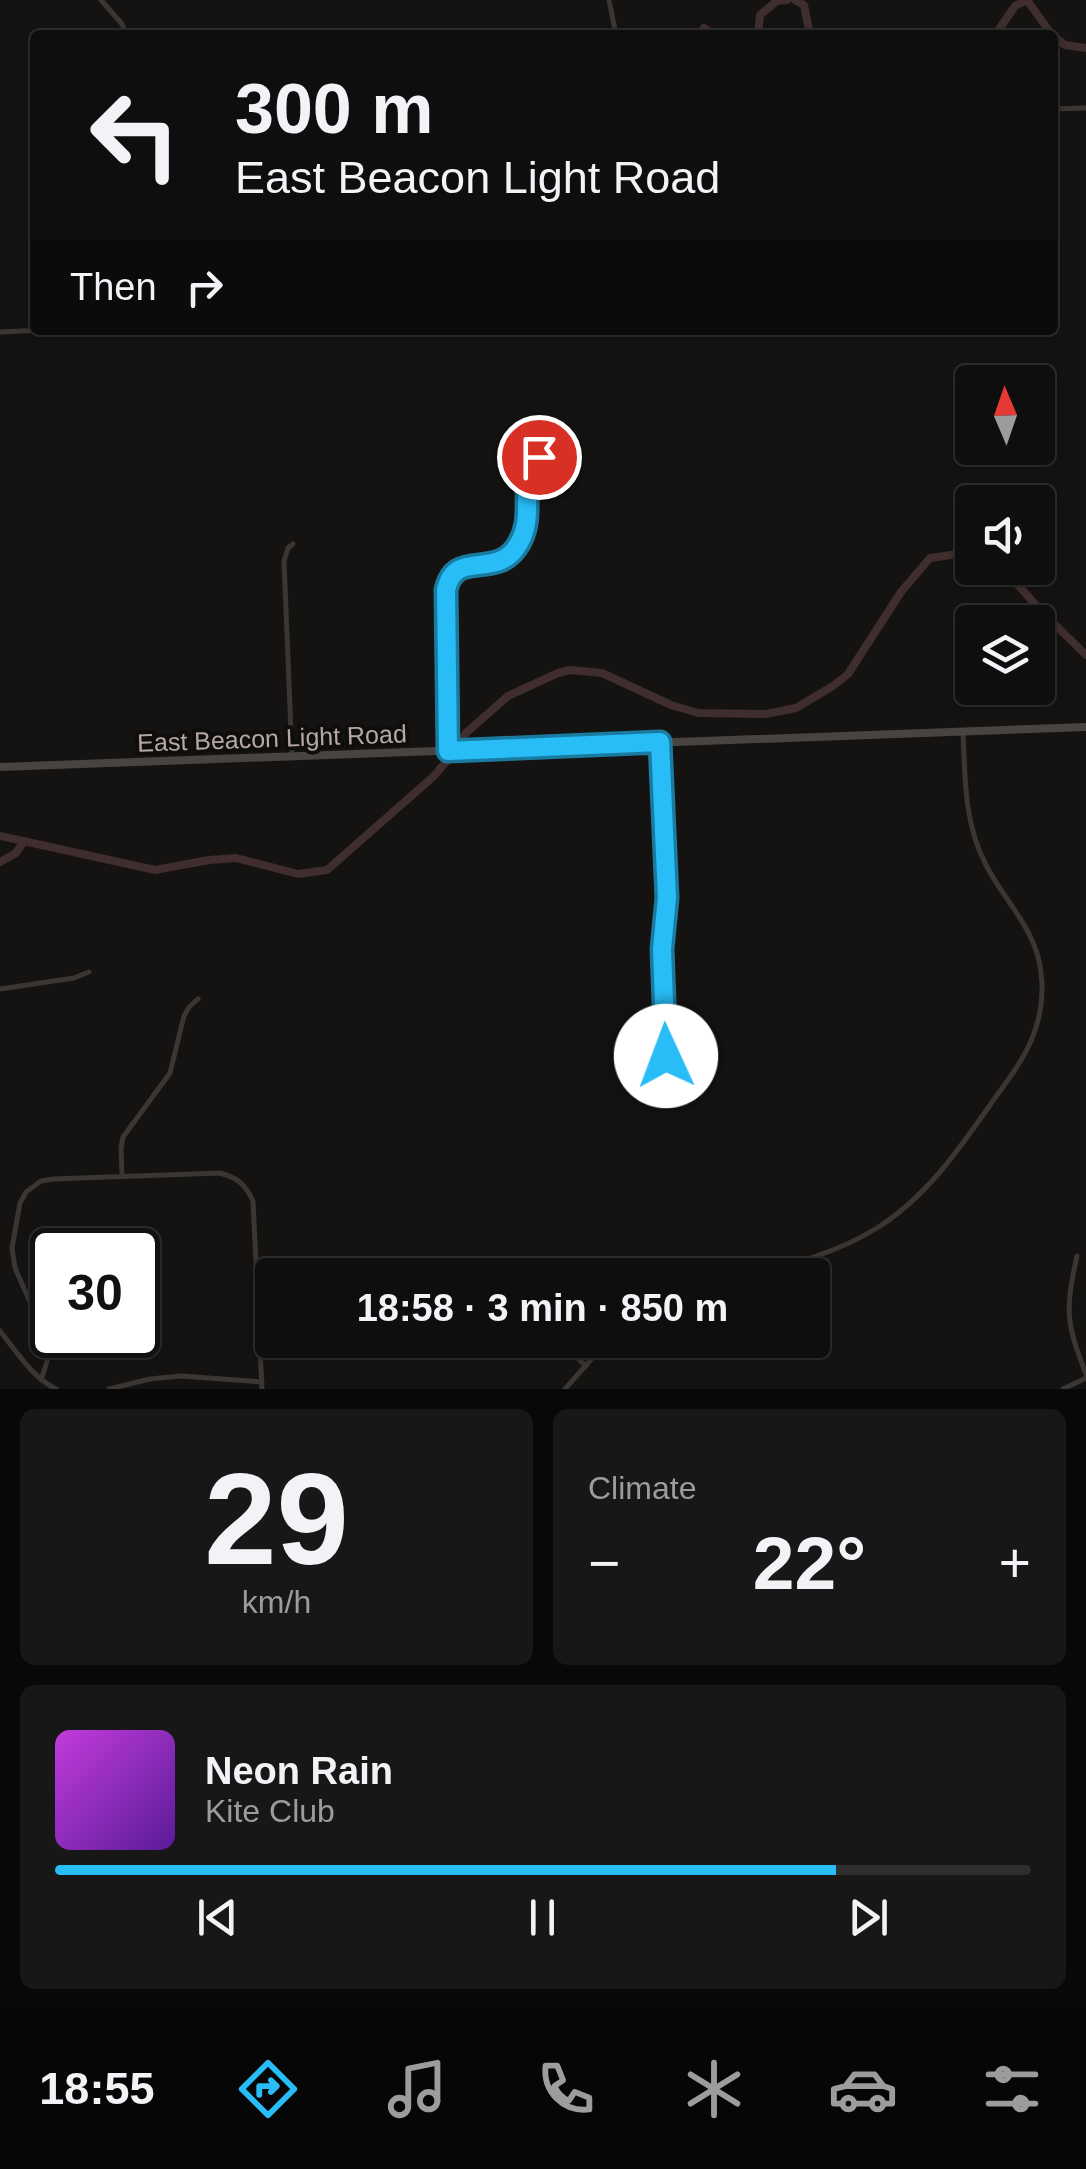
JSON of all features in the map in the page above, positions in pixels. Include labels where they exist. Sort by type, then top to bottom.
[{"type":"main road","name":"East Beacon Light Road","points":[[0,767],[1086,727]]},
{"type":"street","points":[[101,0],[125,30]]},
{"type":"street","points":[[610,0],[615,30]]},
{"type":"street","points":[[1058,109],[1086,108]]},
{"type":"street","points":[[0,332],[30,331]]},
{"type":"street","points":[[448,751],[448,581],[452,574],[468,566],[508,558],[526,527],[530,468],[539,457],[569,438]]},
{"type":"street","points":[[292,757],[284,561],[288,548],[294,544]]},
{"type":"street","points":[[813,1258],[877,1228],[903,1210],[945,1168],[1033,1038],[1040,1012],[1041,971],[1031,935],[984,863],[972,830],[965,789],[963,731]]},
{"type":"street","points":[[660,742],[667,898],[662,949],[666,1056]]},
{"type":"street","points":[[0,989],[74,978],[89,972]]},
{"type":"street","points":[[122,1176],[123,1137],[167,1078],[184,1016],[198,999]]},
{"type":"street","points":[[41,1380],[50,1352],[12,1258],[20,1203],[32,1186],[53,1178],[220,1173],[240,1182],[253,1201],[262,1386],[181,1376],[109,1389]]},
{"type":"street","points":[[1062,1389],[1086,1376],[1068,1314],[1077,1256]]},
{"type":"street","points":[[0,1330],[41,1380],[56,1389]]},
{"type":"street","points":[[577,1358],[586,1366]]},
{"type":"street","points":[[566,1389],[595,1358]]},
{"type":"waterway","points":[[758,30],[760,15],[777,1],[787,0]]},
{"type":"waterway","points":[[795,0],[804,5],[809,30]]},
{"type":"waterway","points":[[998,30],[1015,6],[1027,0],[1048,30]]},
{"type":"waterway","points":[[1058,40],[1065,45],[1086,48]]},
{"type":"waterway","points":[[461,742],[508,696],[570,670],[602,673],[698,713],[766,714],[796,708],[848,674],[901,592],[930,558],[955,554]]},
{"type":"waterway","points":[[1018,585],[1086,655]]},
{"type":"waterway","points":[[0,836],[155,870],[236,858],[298,874],[327,870],[434,776],[450,757]]},
{"type":"waterway","points":[[0,862],[16,853],[24,841]]},
{"type":"route","points":[[539,457],[530,468],[526,527],[515,549],[503,561],[460,569],[448,581],[448,751],[660,742],[667,898],[662,949],[666,1056]]}]
